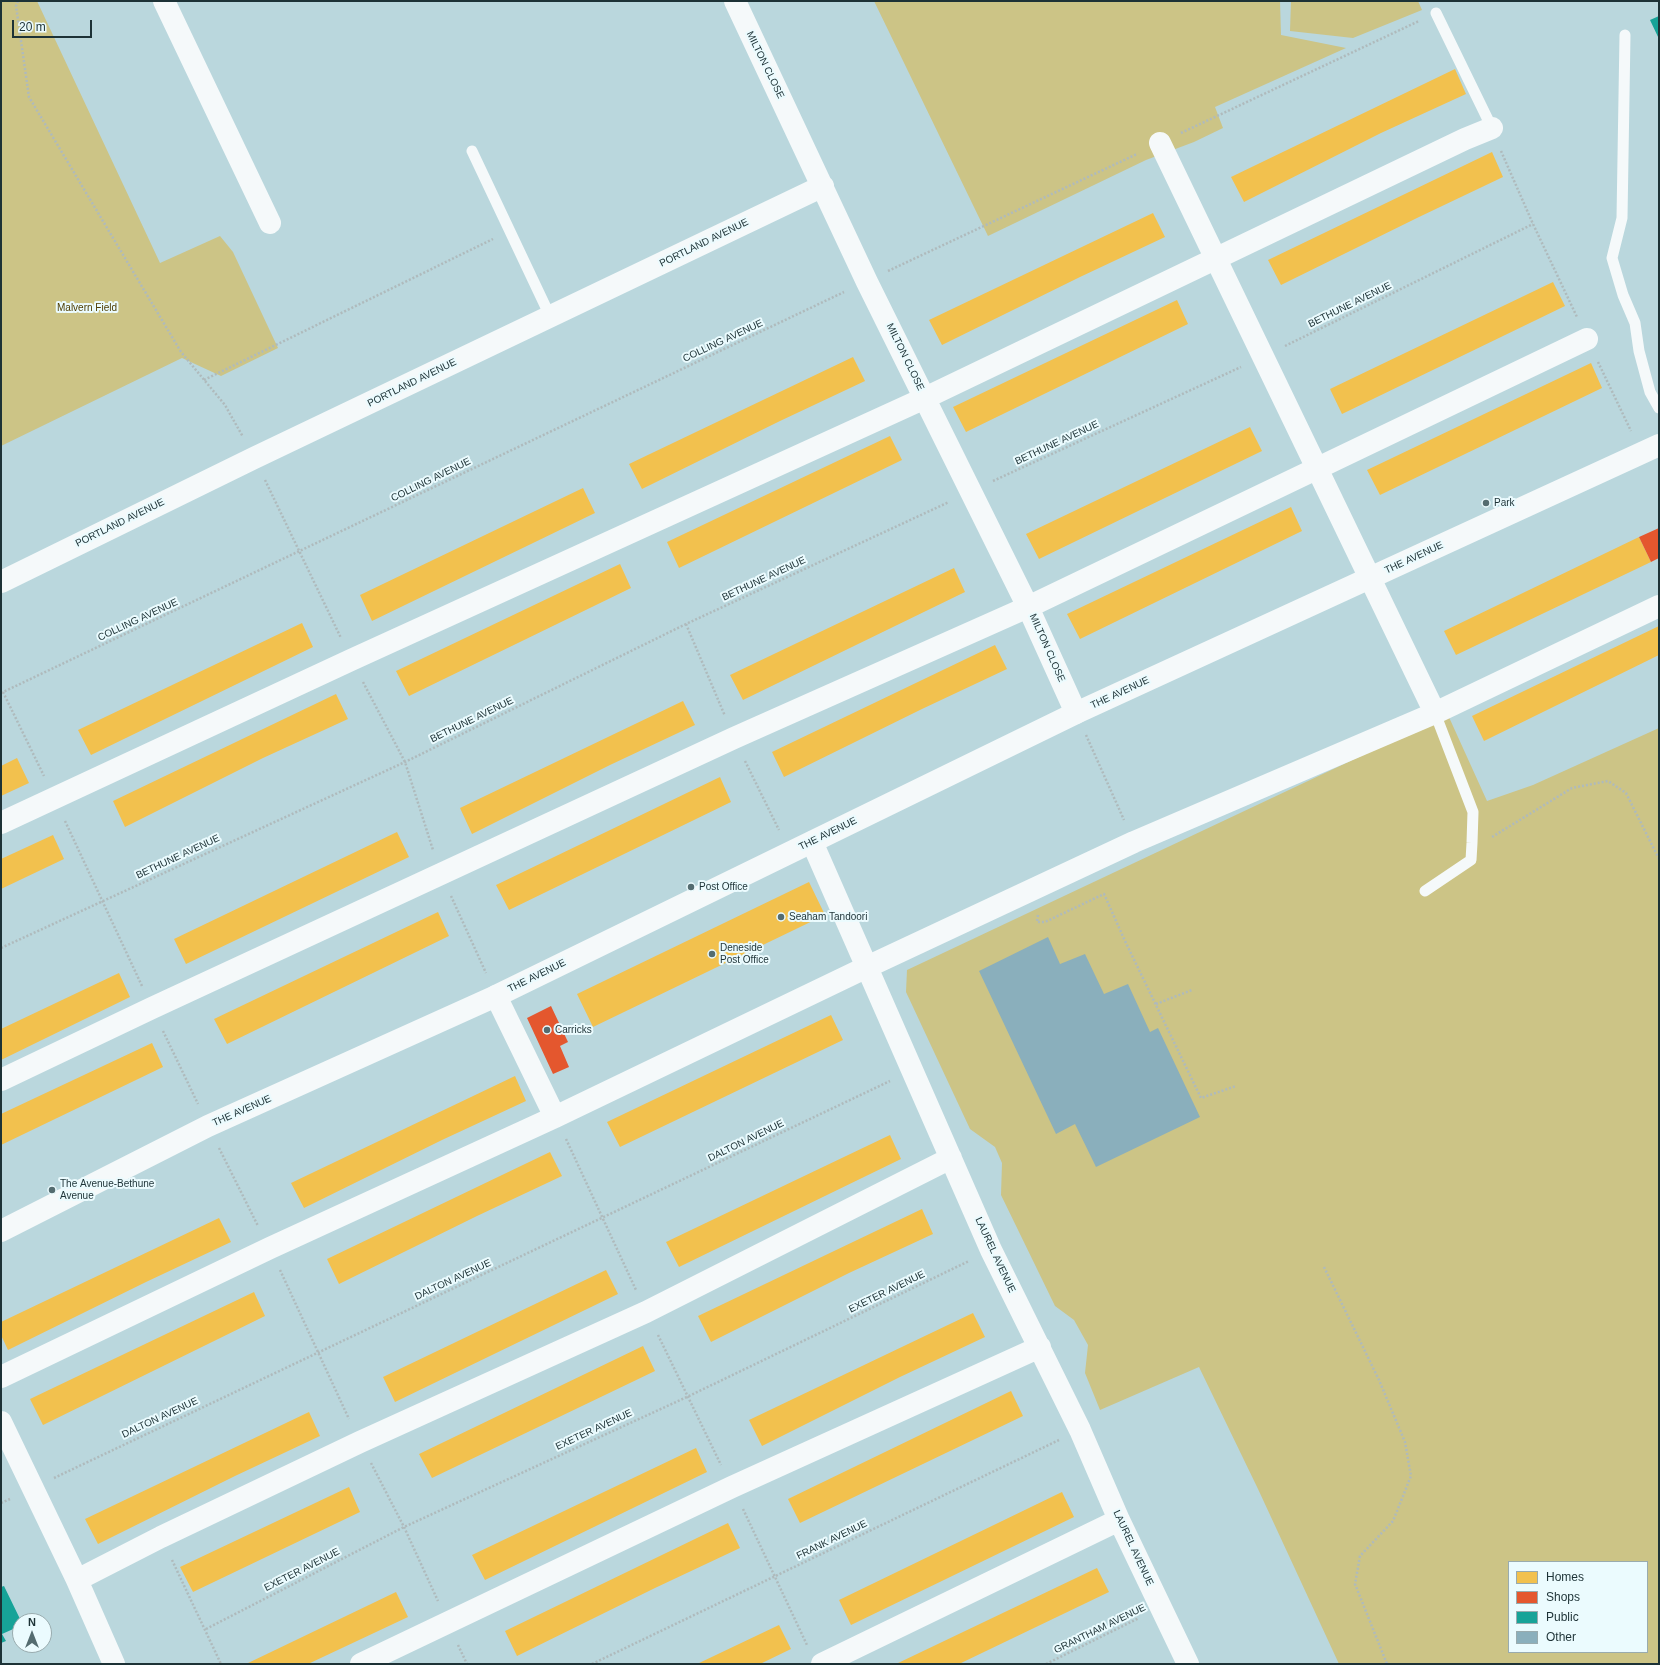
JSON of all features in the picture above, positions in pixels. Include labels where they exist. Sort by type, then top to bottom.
[{"type":"street","points":[[164,1],[270,223]]},
{"type":"street","name":"MILTON CLOSE","points":[[735,1],[867,282],[1028,607],[1076,713]]},
{"type":"street","points":[[1,823],[351,660],[925,398],[1466,139],[1492,128]]},
{"type":"street","points":[[1160,143],[1265,356],[1435,713]]},
{"type":"street","name":"PORTLAND AVENUE","points":[[1,582],[254,458],[823,186]]},
{"type":"street","points":[[1,1080],[152,1008],[734,738],[1028,607],[1587,339]]},
{"type":"street","name":"THE AVENUE","points":[[1,1231],[208,1126],[496,996],[1076,713],[1650,449]]},
{"type":"street","points":[[1,1377],[270,1248],[555,1117],[867,967],[1134,842],[1435,713],[1659,606]]},
{"type":"street","name":"LAUREL AVENUE","points":[[812,842],[991,1250],[1080,1430],[1119,1520],[1188,1664]]},
{"type":"street","points":[[496,996],[555,1117]]},
{"type":"street","points":[[77,1580],[161,1537],[360,1442],[646,1312],[951,1158]]},
{"type":"street","points":[[361,1664],[732,1486],[1040,1347]]},
{"type":"street","points":[[1,1422],[34,1487],[114,1664]]},
{"type":"street","points":[[816,1657],[1119,1520]]},
{"type":"lane","points":[[1436,13],[1492,128]]},
{"type":"lane","points":[[1625,35],[1622,218],[1612,258],[1623,295],[1635,323],[1639,351],[1650,392],[1659,408]]},
{"type":"lane","points":[[472,151],[550,316]]},
{"type":"lane","points":[[1425,891],[1471,860],[1472,843],[1473,812],[1435,713]]},
{"type":"path","points":[[18,1],[16,6],[29,97],[181,352],[225,405],[254,458],[351,660],[405,762]]},
{"type":"path","points":[[1492,128],[1532,224],[1587,339],[1650,449]]},
{"type":"path","name":"BETHUNE AVENUE","points":[[1,948],[102,900],[405,762],[686,624],[1265,356],[1532,224]]},
{"type":"path","points":[[204,380],[510,231]]},
{"type":"path","name":"COLLING AVENUE","points":[[2,693],[300,552],[584,415],[867,282]]},
{"type":"path","points":[[2,693],[54,798],[208,1126],[270,1248],[360,1442],[404,1527],[467,1664]]},
{"type":"path","points":[[1076,713],[1134,842]]},
{"type":"path","points":[[1472,843],[1480,845],[1572,788],[1608,781],[1626,793],[1659,858]]},
{"type":"path","points":[[1044,912],[1037,915],[1037,922],[1045,922],[1104,894],[1125,941],[1201,1098],[1236,1086]]},
{"type":"path","points":[[1156,1004],[1192,990]]},
{"type":"path","name":"DALTON AVENUE","points":[[1,1503],[912,1070]]},
{"type":"path","points":[[555,1117],[646,1312],[816,1657]]},
{"type":"path","name":"EXETER AVENUE","points":[[206,1629],[404,1527],[688,1396],[991,1250]]},
{"type":"path","points":[[1324,1267],[1385,1394],[1405,1442],[1411,1476],[1392,1521],[1360,1556],[1355,1584],[1387,1664]]},
{"type":"path","name":"FRANK AVENUE","points":[[592,1664],[1080,1430]]},
{"type":"path","points":[[161,1537],[206,1629],[221,1664]]},
{"type":"path","name":"GRANTHAM AVENUE","points":[[1046,1664],[1161,1608]]},
{"type":"green space","name":"Malvern Field","points":[[1,1],[37,1],[160,263],[220,236],[233,252],[278,348],[221,376],[182,358],[1,446]]},
{"type":"green space","points":[[874,1],[1280,1],[1281,35],[1346,48],[1215,107],[1223,128],[1194,142],[1146,160],[988,236]]},
{"type":"green space","points":[[1291,1],[1418,1],[1422,10],[1353,38],[1290,31]]},
{"type":"green space","points":[[1448,715],[1487,801],[1533,785],[1659,728],[1659,1664],[1339,1664],[1258,1489],[1199,1367],[1100,1410],[1085,1373],[1088,1345],[1074,1320],[1055,1306],[1001,1195],[1002,1163],[995,1147],[970,1129],[906,992],[907,970]]},
{"type":"building: Homes","points":[[1455,69],[1466,94],[1381,133],[1244,202],[1231,177]]},
{"type":"building: Homes","points":[[1492,152],[1503,177],[1281,285],[1268,260]]},
{"type":"building: Homes","points":[[1153,213],[1165,237],[942,345],[929,320]]},
{"type":"building: Homes","points":[[1553,282],[1565,306],[1342,414],[1330,389]]},
{"type":"building: Homes","points":[[1177,300],[1188,324],[966,432],[953,407]]},
{"type":"building: Homes","points":[[853,357],[865,381],[642,489],[629,464]]},
{"type":"building: Homes","points":[[1591,363],[1602,388],[1380,495],[1367,470]]},
{"type":"building: Homes","points":[[1250,427],[1262,451],[1039,559],[1026,534]]},
{"type":"building: Homes","points":[[890,436],[902,460],[679,568],[667,542]]},
{"type":"building: Homes","points":[[583,488],[595,513],[372,621],[360,595]]},
{"type":"building: Homes","points":[[1291,507],[1302,531],[1080,639],[1067,614]]},
{"type":"building: Homes","points":[[1639,537],[1651,562],[1456,655],[1444,631]]},
{"type":"building: Homes","points":[[620,564],[631,588],[409,696],[396,671]]},
{"type":"building: Homes","points":[[954,568],[965,592],[743,700],[730,675]]},
{"type":"building: Homes","points":[[302,623],[313,647],[91,755],[78,730]]},
{"type":"building: Homes","points":[[1659,626],[1659,655],[1484,741],[1472,716]]},
{"type":"building: Homes","points":[[995,645],[1007,669],[784,777],[772,752]]},
{"type":"building: Homes","points":[[336,694],[348,719],[263,758],[125,827],[113,801]]},
{"type":"building: Homes","points":[[683,701],[695,725],[610,765],[472,834],[460,808]]},
{"type":"building: Homes","points":[[17,758],[29,783],[1,796],[1,766]]},
{"type":"building: Homes","points":[[720,777],[731,802],[509,910],[496,885]]},
{"type":"building: Homes","points":[[397,832],[409,857],[186,964],[174,939]]},
{"type":"building: Homes","points":[[53,835],[64,859],[1,889],[1,859]]},
{"type":"building: Homes","points":[[809,882],[825,915],[593,1027],[577,994]]},
{"type":"building: Homes","points":[[438,912],[449,936],[227,1044],[214,1019]]},
{"type":"building: Homes","points":[[119,973],[130,997],[1,1060],[1,1029]]},
{"type":"building: Homes","points":[[831,1015],[843,1040],[620,1147],[607,1122]]},
{"type":"building: Homes","points":[[152,1043],[163,1067],[1,1145],[1,1114]]},
{"type":"building: Homes","points":[[515,1076],[526,1101],[442,1140],[304,1208],[291,1183]]},
{"type":"building: Homes","points":[[890,1135],[901,1159],[679,1267],[666,1242]]},
{"type":"building: Homes","points":[[550,1152],[562,1176],[339,1284],[327,1259]]},
{"type":"building: Homes","points":[[922,1209],[933,1234],[849,1273],[711,1342],[698,1316]]},
{"type":"building: Homes","points":[[219,1218],[231,1242],[8,1350],[1,1335],[1,1322]]},
{"type":"building: Homes","points":[[606,1270],[618,1294],[395,1402],[383,1377]]},
{"type":"building: Homes","points":[[254,1292],[265,1316],[43,1425],[30,1399]]},
{"type":"building: Homes","points":[[973,1313],[985,1337],[900,1377],[762,1446],[749,1420]]},
{"type":"building: Homes","points":[[643,1346],[655,1371],[432,1478],[419,1454]]},
{"type":"building: Homes","points":[[1011,1391],[1023,1416],[800,1523],[788,1499]]},
{"type":"building: Homes","points":[[309,1412],[320,1436],[235,1476],[98,1544],[85,1519]]},
{"type":"building: Homes","points":[[696,1448],[707,1472],[485,1580],[472,1555]]},
{"type":"building: Homes","points":[[349,1487],[360,1512],[193,1592],[180,1567]]},
{"type":"building: Homes","points":[[1062,1492],[1074,1517],[851,1625],[839,1600]]},
{"type":"building: Homes","points":[[728,1523],[740,1548],[517,1656],[505,1631]]},
{"type":"building: Homes","points":[[1097,1568],[1109,1592],[959,1664],[896,1664]]},
{"type":"building: Homes","points":[[396,1592],[408,1617],[308,1664],[246,1664]]},
{"type":"building: Homes","points":[[779,1625],[791,1649],[760,1664],[697,1664]]},
{"type":"building: Shops","points":[[1659,528],[1659,558],[1651,562],[1639,537]]},
{"type":"building: Shops","name":"Carricks","points":[[551,1006],[568,1042],[560,1046],[569,1067],[553,1074],[527,1018]]},
{"type":"building: Public","points":[[1659,16],[1659,39],[1650,20]]},
{"type":"building: Public","points":[[4,1586],[17,1613],[12,1613],[12,1630],[2,1634],[6,1641],[1,1643],[1,1587]]},
{"type":"building: Other","points":[[1048,937],[1060,964],[1085,954],[1104,994],[1128,984],[1150,1032],[1158,1028],[1200,1117],[1096,1167],[1075,1124],[1056,1134],[979,971]]},
{"type":"place","name":"Park","points":[[1486,503]]},
{"type":"place","name":"Post Office","points":[[691,887]]},
{"type":"place","name":"Seaham Tandoori","points":[[781,917]]},
{"type":"place","name":"Deneside Post Office","points":[[712,954]]},
{"type":"place","name":"Carricks","points":[[547,1030]]},
{"type":"place","name":"The Avenue-Bethune Avenue","points":[[52,1190]]}]
